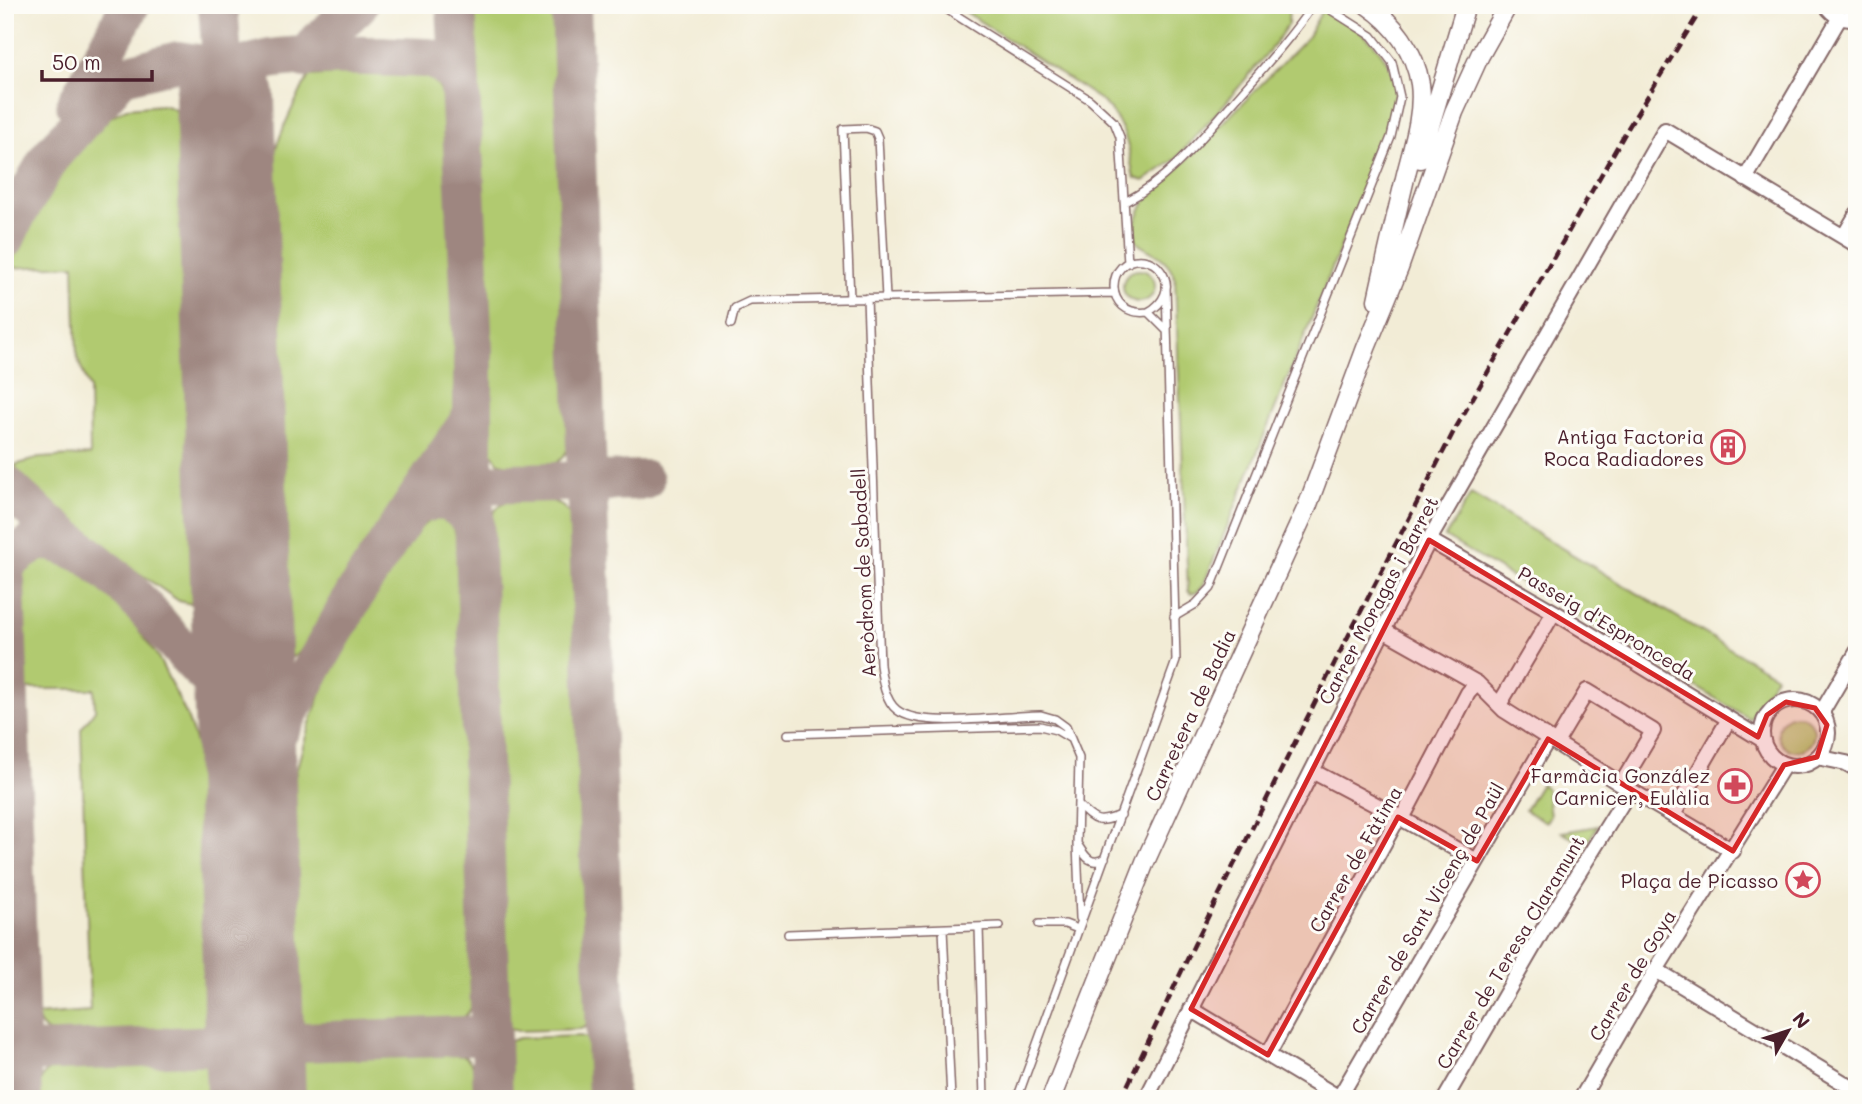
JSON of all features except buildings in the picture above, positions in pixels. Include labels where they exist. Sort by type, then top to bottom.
[{"type":"street","points":[[1366,348],[1412,150],[1420,97],[1420,84],[1403,40],[1388,22],[1367,5]]},
{"type":"street","points":[[1366,348],[1466,5]]},
{"type":"street","points":[[1366,348],[1399,268],[1454,112],[1507,5]]},
{"type":"street","points":[[1826,5],[1834,15],[1850,20],[1857,18]]},
{"type":"street","points":[[1840,17],[1745,179],[1857,245]]},
{"type":"street","name":"Carrer Moragas i Barret","points":[[1146,1099],[1429,540],[1665,130],[1745,179]]},
{"type":"street","points":[[1844,236],[1857,214]]},
{"type":"street","name":"Carretera de Badia","points":[[1051,1099],[1145,862],[1307,507],[1366,348]]},
{"type":"street","name":"Passeig d'Espronceda","points":[[1429,540],[1554,612],[1763,740]]},
{"type":"street","points":[[1499,705],[1554,612]]},
{"type":"street","points":[[1383,630],[1477,683],[1499,705],[1552,741],[1733,851]]},
{"type":"street","points":[[1852,766],[1828,737],[1823,710],[1857,652]]},
{"type":"street","name":"Carrer de Fàtima","points":[[1268,1055],[1399,817],[1405,813],[1468,693],[1477,683]]},
{"type":"street","name":"Carrer de Sant Vicenç de Paül","points":[[1340,1098],[1477,861],[1552,741],[1587,691],[1653,731],[1626,787]]},
{"type":"street","points":[[1823,716],[1805,702],[1786,702],[1767,715],[1762,732],[1763,740],[1768,752],[1784,765],[1805,765],[1817,757],[1828,737]]},
{"type":"street","points":[[1673,815],[1729,719]]},
{"type":"street","points":[[1817,757],[1852,766]]},
{"type":"street","name":"Carrer de Goya","points":[[1581,1099],[1656,970],[1733,851],[1784,765]]},
{"type":"street","points":[[1312,771],[1477,861]]},
{"type":"street","name":"Carrer de Teresa Claramunt","points":[[1445,1099],[1626,787]]},
{"type":"street","points":[[1656,970],[1851,1090]]},
{"type":"street","points":[[1191,1009],[1340,1098]]},
{"type":"lane","points":[[940,5],[1090,100],[1114,122],[1121,137],[1128,263]]},
{"type":"lane","points":[[1125,202],[1147,191],[1179,164],[1295,32],[1313,5]]},
{"type":"lane","points":[[1174,617],[1196,604],[1211,587],[1391,137],[1399,97],[1392,62],[1372,36],[1323,5]]},
{"type":"lane","points":[[850,299],[843,129],[866,128],[875,131],[878,138],[886,298]]},
{"type":"lane","points":[[1017,1099],[1176,661],[1166,286],[1161,270],[1154,264],[1137,260],[1128,263],[1116,275],[1113,284],[1118,301],[1131,312],[1148,312],[1161,302],[1166,286]]},
{"type":"lane","points":[[731,324],[735,308],[750,301],[1114,293]]},
{"type":"lane","name":"Aeròdrom de Sabadell","points":[[867,298],[880,665],[887,694],[895,709],[915,719],[942,721],[1041,715],[1055,719],[1066,727],[1074,741]]},
{"type":"lane","points":[[1148,312],[1167,331]]},
{"type":"lane","points":[[788,734],[1040,726],[1056,730],[1074,741],[1079,758],[1079,926]]},
{"type":"lane","points":[[1078,804],[1092,819],[1098,821],[1121,815]]},
{"type":"lane","points":[[1077,844],[1086,858],[1094,862],[1105,857]]},
{"type":"lane","points":[[1038,924],[1079,926]]},
{"type":"lane","points":[[788,934],[1000,926]]},
{"type":"lane","points":[[979,927],[984,1099]]},
{"type":"lane","points":[[943,929],[951,1099]]},
{"type":"highlighted area","points":[[1429,540],[1758,737],[1767,715],[1786,702],[1815,708],[1827,725],[1817,757],[1784,765],[1733,851],[1548,739],[1477,861],[1398,817],[1268,1055],[1191,1009]]},
{"type":"green space","points":[[477,5],[555,5],[560,36],[572,413],[566,452],[549,466],[522,468],[498,462],[491,452],[482,411],[470,42]]},
{"type":"green space","points":[[955,5],[1289,6],[1288,24],[1274,45],[1176,159],[1144,181],[1135,178],[1124,134],[1116,118],[1102,101]]},
{"type":"green space","points":[[1324,7],[1349,23],[1382,54],[1394,81],[1393,110],[1380,150],[1203,586],[1198,592],[1191,594],[1188,591],[1175,279],[1169,266],[1136,241],[1133,233],[1145,202],[1307,38]]},
{"type":"green space","points":[[378,72],[429,77],[441,91],[445,104],[448,123],[457,403],[448,430],[313,634],[293,657],[280,650],[275,636],[261,233],[265,190],[282,133],[309,76]]},
{"type":"green space","points":[[162,105],[180,114],[188,133],[203,585],[201,596],[191,604],[179,601],[42,506],[26,489],[15,465],[39,458],[90,455],[89,388],[77,357],[74,265],[10,268],[22,230],[41,197],[104,121],[126,108]]},
{"type":"green space","points":[[1139,270],[1150,275],[1155,286],[1150,297],[1139,302],[1128,297],[1123,286],[1128,275]]},
{"type":"green space","points":[[1471,494],[1776,676],[1750,719],[1445,537]]},
{"type":"green space","points":[[530,497],[558,503],[566,510],[574,528],[579,567],[593,1013],[589,1025],[581,1029],[518,1031],[510,1029],[503,1020],[488,536],[497,508],[508,502]]},
{"type":"green space","points":[[433,518],[442,519],[453,529],[459,544],[463,569],[477,969],[474,999],[469,1012],[457,1021],[362,1030],[296,1030],[289,1024],[287,1017],[283,873],[290,801],[298,765],[321,694],[352,627],[398,554],[414,534]]},
{"type":"green space","points":[[51,552],[74,560],[116,598],[158,657],[187,716],[200,756],[212,848],[218,1020],[209,1032],[91,1038],[48,1032],[38,1020],[37,1015],[90,1011],[81,729],[95,710],[94,689],[22,689],[20,574],[32,559]]},
{"type":"green space","points":[[1796,715],[1808,721],[1814,733],[1808,745],[1796,751],[1784,745],[1778,733],[1784,721]]},
{"type":"green space","points":[[1541,784],[1546,788],[1550,815],[1546,822],[1525,810]]},
{"type":"green space","points":[[1598,826],[1585,846],[1562,832]]},
{"type":"green space","points":[[580,1036],[591,1039],[594,1049],[596,1099],[506,1099],[504,1052],[510,1041],[519,1038]]},
{"type":"green space","points":[[405,1051],[465,1056],[474,1066],[481,1099],[291,1099],[291,1069],[301,1056]]},
{"type":"green space","points":[[196,1058],[212,1062],[219,1070],[221,1099],[38,1099],[43,1075],[56,1068],[93,1061]]},
{"type":"taxiway","points":[[76,105],[130,5]]},
{"type":"taxiway","points":[[218,5],[225,98]]},
{"type":"taxiway","points":[[305,58],[316,44],[358,5]]},
{"type":"taxiway","points":[[456,5],[473,349],[473,484],[493,1099]]},
{"type":"taxiway","points":[[571,5],[608,1099]]},
{"type":"taxiway","points":[[225,98],[230,80],[244,67],[259,61],[305,56],[428,58],[447,67],[460,83]]},
{"type":"taxiway","points":[[5,239],[49,158],[121,76],[178,61],[198,64],[212,73],[225,98]]},
{"type":"taxiway","points":[[472,417],[413,505],[445,489],[473,484],[644,480]]},
{"type":"taxiway","points":[[5,484],[34,512],[127,589],[211,681],[244,707]]},
{"type":"taxiway","points":[[248,789],[358,589],[413,505],[433,501],[448,502],[460,509],[474,524]]},
{"type":"taxiway","points":[[5,564],[25,548],[40,542],[48,541],[80,552]]},
{"type":"taxiway","points":[[5,580],[22,1099]]},
{"type":"taxiway","points":[[5,1053],[491,1035]]},
{"type":"runway","points":[[225,98],[256,1099]]},
{"type":"railway","points":[[1121,1099],[1194,945],[1339,654],[1454,431],[1628,128],[1704,5]]},
{"type":"place","name":"Antiga Factoria Roca Radiadores","points":[[1728,447]]},
{"type":"place","name":"Farmàcia González Carnicer, Eulàlia","points":[[1735,786]]},
{"type":"place","name":"Plaça de Picasso","points":[[1803,880]]}]
